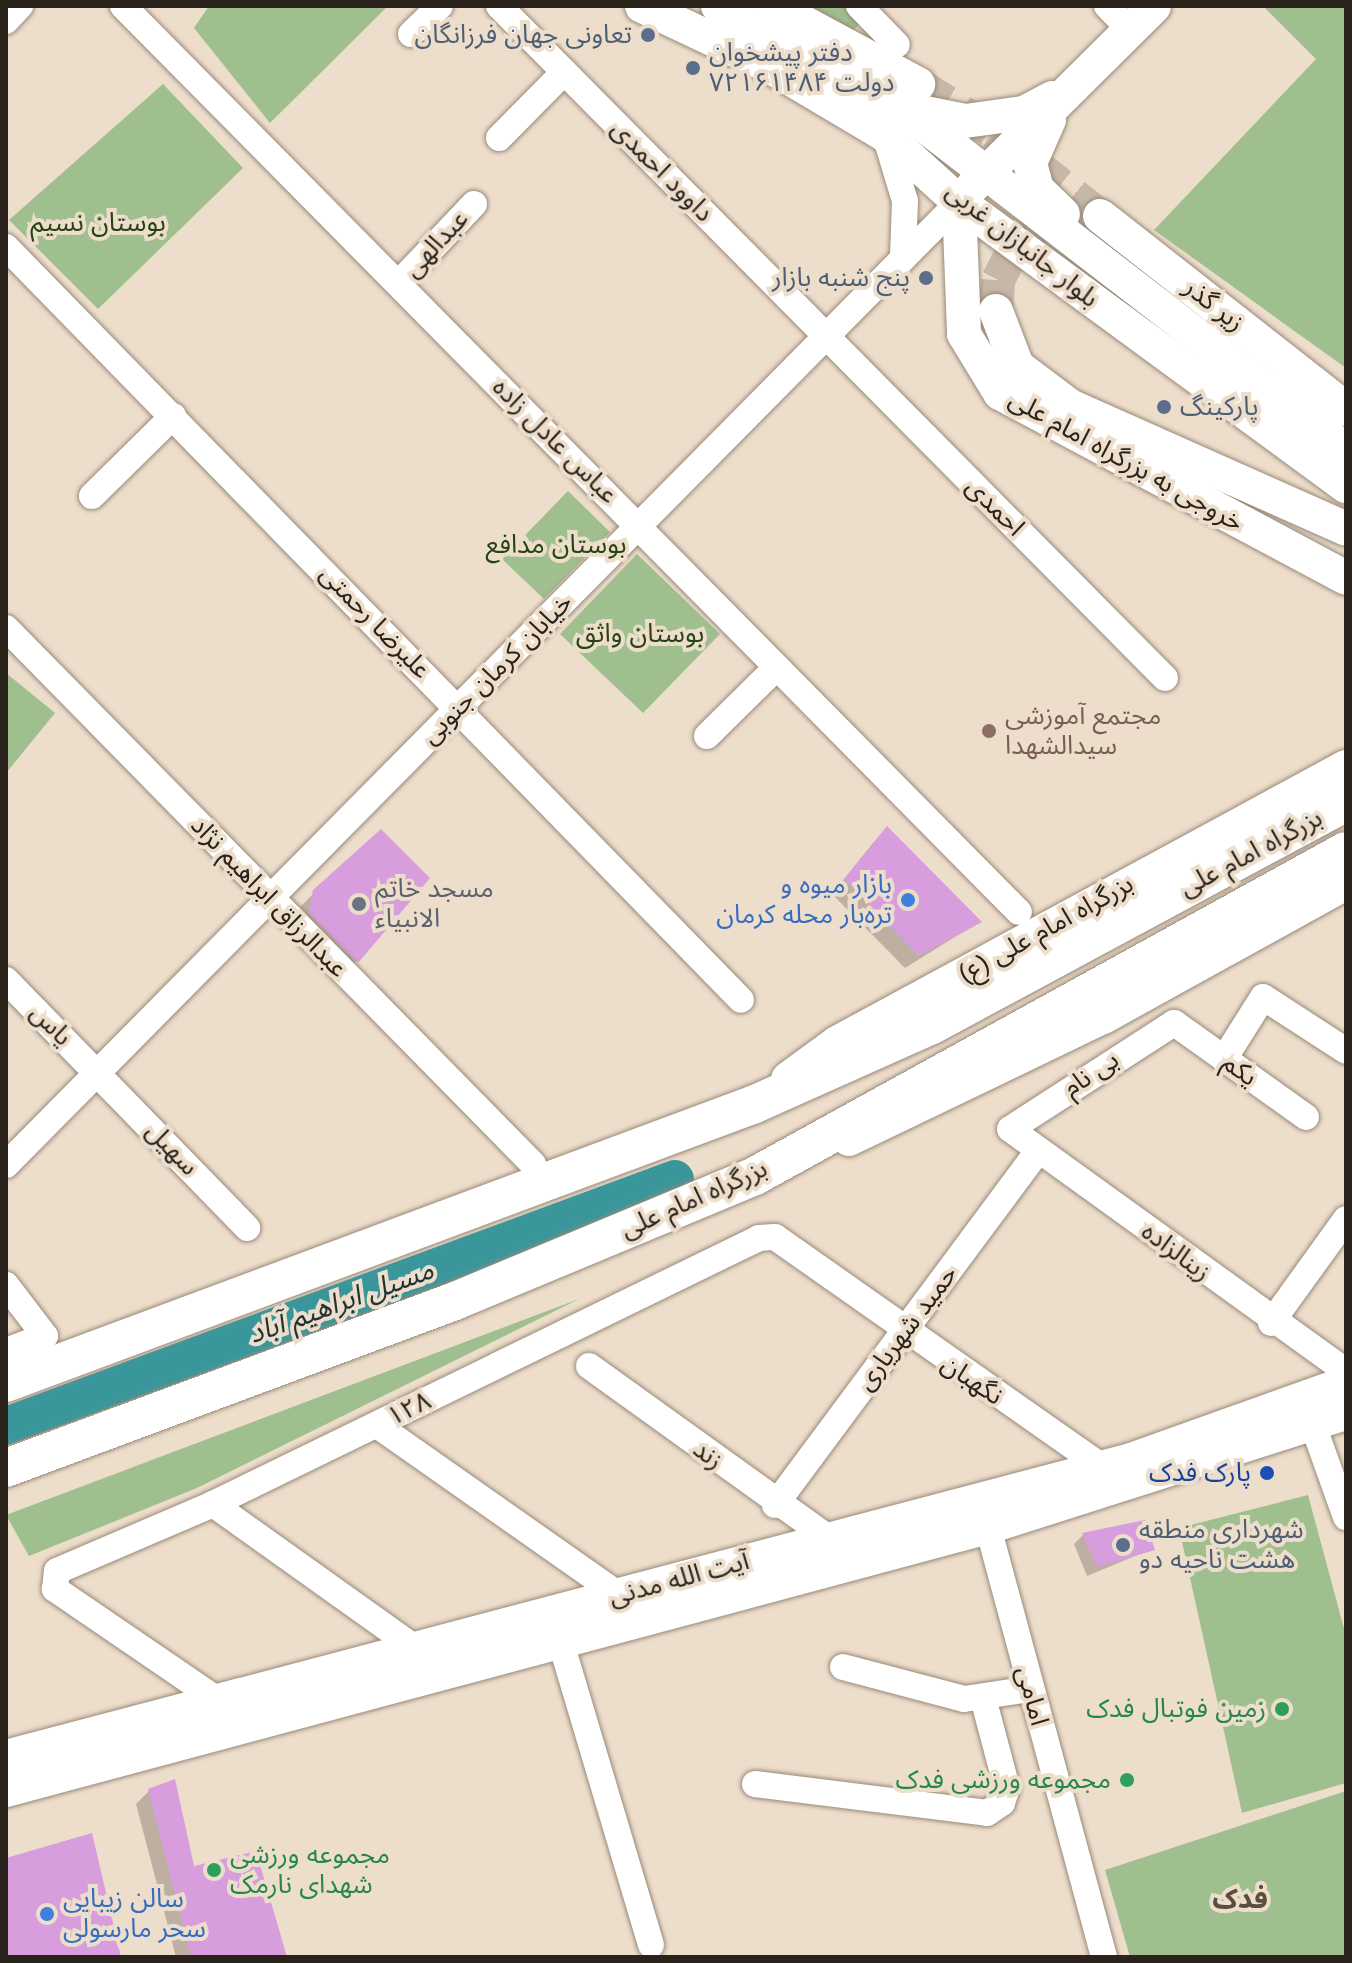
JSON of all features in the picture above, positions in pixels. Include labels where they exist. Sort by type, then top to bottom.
[{"type":"highway","name":"بزرگراه امام علی","points":[[6,1383],[755,1104],[932,1025],[1346,802]]},
{"type":"highway","name":"بزرگراه امام علی","points":[[6,1468],[455,1301],[755,1176],[1346,851]]},
{"type":"main road","name":"بلوار جانبازان غربی","points":[[642,6],[769,66],[902,109],[959,202],[1346,486]]},
{"type":"main road","name":"بلوار جانبازان غربی","points":[[718,6],[902,109],[1137,293],[1346,450]]},
{"type":"main road","points":[[773,6],[902,109],[979,119],[1024,113],[1070,89]]},
{"type":"main road","points":[[1137,293],[1034,181],[1033,146],[1118,18],[1154,6]]},
{"type":"main road","name":"خیابان کرمان جنوبی","points":[[959,202],[1070,89]]},
{"type":"main road","name":"خروجی به بزرگراه امام علی","points":[[959,202],[964,334],[1000,393],[1346,578]]},
{"type":"main road","name":"زیر گذر","points":[[1100,216],[1340,402]]},
{"type":"main road","points":[[996,311],[1017,366],[1070,406],[1346,529]]},
{"type":"main road","points":[[1214,471],[1240,499],[1346,555]]},
{"type":"main road","name":"بزرگراه امام علی (ع)","points":[[755,1104],[837,1043],[1346,767]]},
{"type":"main road","points":[[755,1176],[915,1114],[1346,883]]},
{"type":"main road","name":"آیت الله مدنی","points":[[984,1513],[1102,1467],[1346,1383]]},
{"type":"main road","name":"آیت الله مدنی","points":[[6,1757],[830,1539],[984,1513],[1313,1425],[1346,1413]]},
{"type":"main road","points":[[6,1790],[561,1643],[984,1513]]},
{"type":"street","points":[[6,21],[20,6]]},
{"type":"street","name":"عباس عادل زاده","points":[[123,6],[1019,912]]},
{"type":"street","points":[[411,34],[440,6]]},
{"type":"street","name":"داوود احمدی","points":[[499,6],[825,336]]},
{"type":"street","points":[[859,6],[897,45]]},
{"type":"street","points":[[499,138],[564,72]]},
{"type":"street","points":[[902,109],[903,256]]},
{"type":"street","name":"خیابان کرمان جنوبی","points":[[6,1165],[96,1070],[959,202]]},
{"type":"street","name":"عبدالهی","points":[[399,283],[474,204]]},
{"type":"street","name":"علیرضا رحمتی","points":[[6,247],[741,1000]]},
{"type":"street","name":"احمدی","points":[[825,336],[1165,678]]},
{"type":"street","points":[[92,496],[173,416]]},
{"type":"street","name":"عبدالرزاق ابراهیم نژاد","points":[[6,628],[533,1164]]},
{"type":"street","points":[[707,736],[777,667]]},
{"type":"street","name":"یاس","points":[[6,980],[96,1070]]},
{"type":"street","points":[[1224,1059],[1269,997],[1346,1051]]},
{"type":"street","name":"یکم","points":[[1174,1023],[1306,1117]]},
{"type":"street","name":"بی نام","points":[[1010,1129],[1174,1023]]},
{"type":"street","name":"سهیل","points":[[96,1070],[247,1228]]},
{"type":"street","name":"زینالزاده","points":[[1010,1129],[1271,1323],[1346,1371]]},
{"type":"street","name":"حمید شهریاری","points":[[775,1505],[1039,1150]]},
{"type":"street","points":[[1271,1323],[1346,1219]]},
{"type":"street","name":"نگهبان","points":[[766,1236],[1102,1467]]},
{"type":"street","name":"۱۲۸","points":[[219,1701],[55,1589],[53,1580],[57,1571],[213,1504],[766,1236]]},
{"type":"street","points":[[6,1285],[45,1336],[6,1351]]},
{"type":"street","name":"زند","points":[[589,1366],[775,1505],[830,1539]]},
{"type":"street","points":[[377,1425],[619,1595]]},
{"type":"street","points":[[1313,1425],[1346,1517]]},
{"type":"street","points":[[213,1504],[416,1649]]},
{"type":"street","name":"امامی","points":[[984,1513],[1104,1957]]},
{"type":"street","points":[[561,1643],[651,1945]]},
{"type":"street","points":[[843,1667],[983,1698],[1030,1689]]},
{"type":"street","points":[[755,1784],[987,1813],[1002,1803],[1007,1788],[983,1698]]},
{"type":"green space","points":[[209,6],[388,6],[270,123],[194,28]]},
{"type":"green space","points":[[800,6],[877,6],[852,32]]},
{"type":"green space","points":[[1263,6],[1346,6],[1346,368],[1154,230],[1316,59]]},
{"type":"green space","name":"بوستان نسیم","points":[[163,84],[243,168],[98,309],[9,220]]},
{"type":"green space","name":"بوستان مدافع","points":[[568,491],[610,532],[544,599],[502,559]]},
{"type":"green space","name":"بوستان واثق","points":[[637,554],[720,634],[643,713],[560,634]]},
{"type":"green space","points":[[6,673],[55,713],[6,773]]},
{"type":"green space","points":[[579,1299],[197,1488],[29,1556],[6,1515]]},
{"type":"green space","name":"زمین فوتبال فدک","points":[[1308,1495],[1346,1636],[1346,1783],[1242,1813],[1179,1528]]},
{"type":"green space","points":[[1346,1791],[1346,1957],[1130,1957],[1105,1870]]},
{"type":"building","points":[[887,826],[982,922],[919,956],[844,879]]},
{"type":"building","name":"مسجد خاتم الانبیاء","points":[[381,829],[430,878],[358,963],[309,913],[313,890]]},
{"type":"building","points":[[1145,1520],[1155,1550],[1097,1567],[1082,1533]]},
{"type":"building","name":"مجموعه ورزشی شهدای نارمک","points":[[175,1779],[194,1866],[256,1851],[287,1957],[191,1957],[148,1789]]},
{"type":"building","points":[[92,1833],[121,1957],[6,1957],[6,1858]]},
{"type":"waterway","name":"مسیل ابراهیم آباد","points":[[6,1426],[675,1179]]},
{"type":"tunnel","points":[[918,84],[994,132],[1100,216]]},
{"type":"tunnel","points":[[996,311],[998,280],[1023,232],[1071,215]]},
{"type":"place","name":"تعاونی جهان فرزانگان","points":[[648,35]]},
{"type":"place","name":"دفتر پیشخوان دولت ۷۲۱۶۱۴۸۴","points":[[693,68]]},
{"type":"place","name":"پنج شنبه بازار","points":[[926,278]]},
{"type":"place","name":"پارکینگ","points":[[1164,407]]},
{"type":"place","name":"مجتمع آموزشی سیدالشهدا","points":[[989,731]]},
{"type":"place","name":"بازار میوه و تره‌بار محله کرمان","points":[[908,900]]},
{"type":"place","name":"مسجد خاتم الانبیاء","points":[[359,904]]},
{"type":"place","name":"پارک فدک","points":[[1267,1473]]},
{"type":"place","name":"شهرداری منطقه هشت ناحیه دو","points":[[1123,1545]]},
{"type":"place","name":"زمین فوتبال فدک","points":[[1282,1709]]},
{"type":"place","name":"مجموعه ورزشی فدک","points":[[1127,1780]]},
{"type":"place","name":"مجموعه ورزشی شهدای نارمک","points":[[214,1870]]},
{"type":"place","name":"سالن زیبایی سحر مارسولی","points":[[47,1914]]},
{"type":"district","name":"فدک","points":[[1240,1899]]}]
